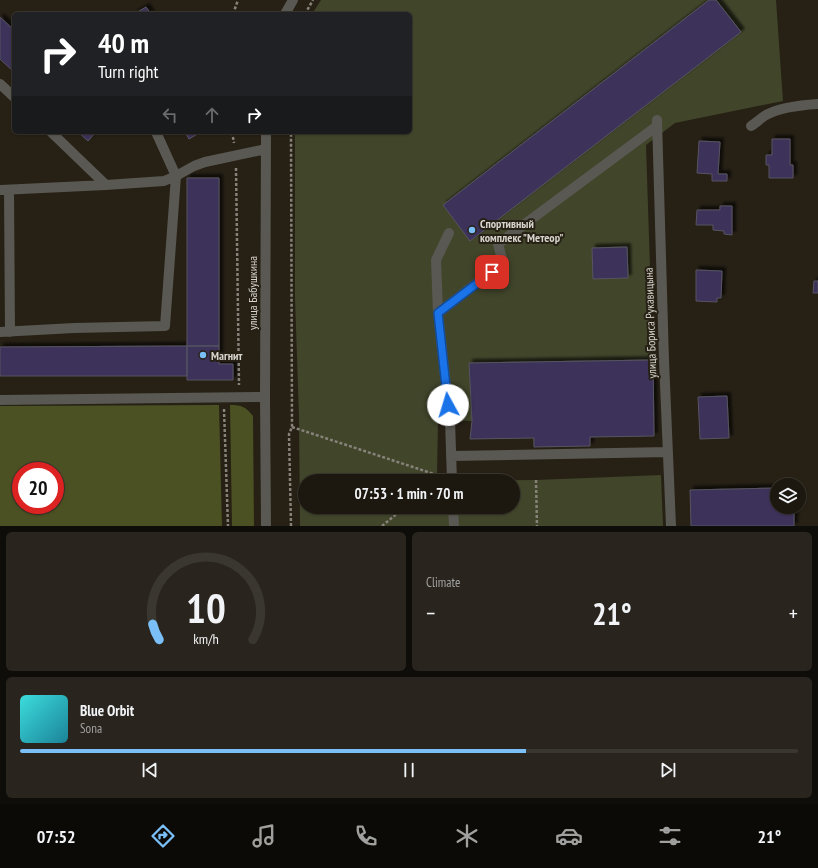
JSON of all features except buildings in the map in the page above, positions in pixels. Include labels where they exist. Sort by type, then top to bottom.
[{"type":"street","points":[[286,12],[293,0]]},
{"type":"street","points":[[0,84],[12,95]]},
{"type":"street","points":[[751,126],[766,115],[782,109],[800,105],[818,104]]},
{"type":"street","name":"улица Бориса Рукавицына","points":[[438,313],[502,263],[498,244],[657,123],[670,526]]},
{"type":"street","points":[[53,134],[106,185]]},
{"type":"street","points":[[157,134],[176,176],[165,326],[74,328],[5,332],[5,190],[164,181],[176,176],[194,166],[205,162],[266,149]]},
{"type":"street","name":"улица Бабушкина","points":[[266,134],[266,526]]},
{"type":"street","points":[[449,233],[436,260],[438,313],[450,420],[452,474]]},
{"type":"street","points":[[0,400],[265,397]]},
{"type":"street","points":[[451,456],[668,452]]},
{"type":"street","points":[[453,514],[454,526]]},
{"type":"path","points":[[234,12],[238,0]]},
{"type":"path","points":[[306,12],[313,0]]},
{"type":"path","points":[[232,134],[236,156],[240,397]]},
{"type":"path","points":[[291,134],[292,427],[289,434],[291,526]]},
{"type":"path","points":[[224,397],[228,526]]},
{"type":"path","points":[[292,427],[434,474]]},
{"type":"path","points":[[536,480],[537,526]]},
{"type":"path","points":[[382,526],[397,514]]},
{"type":"green space","name":"Спортивный комплекс \"Метеор\"","points":[[321,0],[776,0],[783,101],[675,123],[646,145],[654,436],[590,437],[590,446],[534,447],[533,438],[470,439],[472,421],[438,421],[437,474],[300,474],[295,297],[295,134],[412,134],[412,12],[313,12]]},
{"type":"green space","points":[[219,405],[222,526],[0,526],[0,406]]},
{"type":"green space","points":[[230,405],[238,405],[243,407],[253,416],[254,526],[232,526]]},
{"type":"green space","name":"Спортивный комплекс \"Метеор\"","points":[[661,475],[663,526],[300,526],[300,514],[520,514],[520,480]]},
{"type":"place","name":"Спортивный комплекс \"Метеор\"","points":[[472,230]]},
{"type":"place","name":"Магнит","points":[[203,355]]},
{"type":"route","points":[[448,405],[438,313],[492,272]]}]
